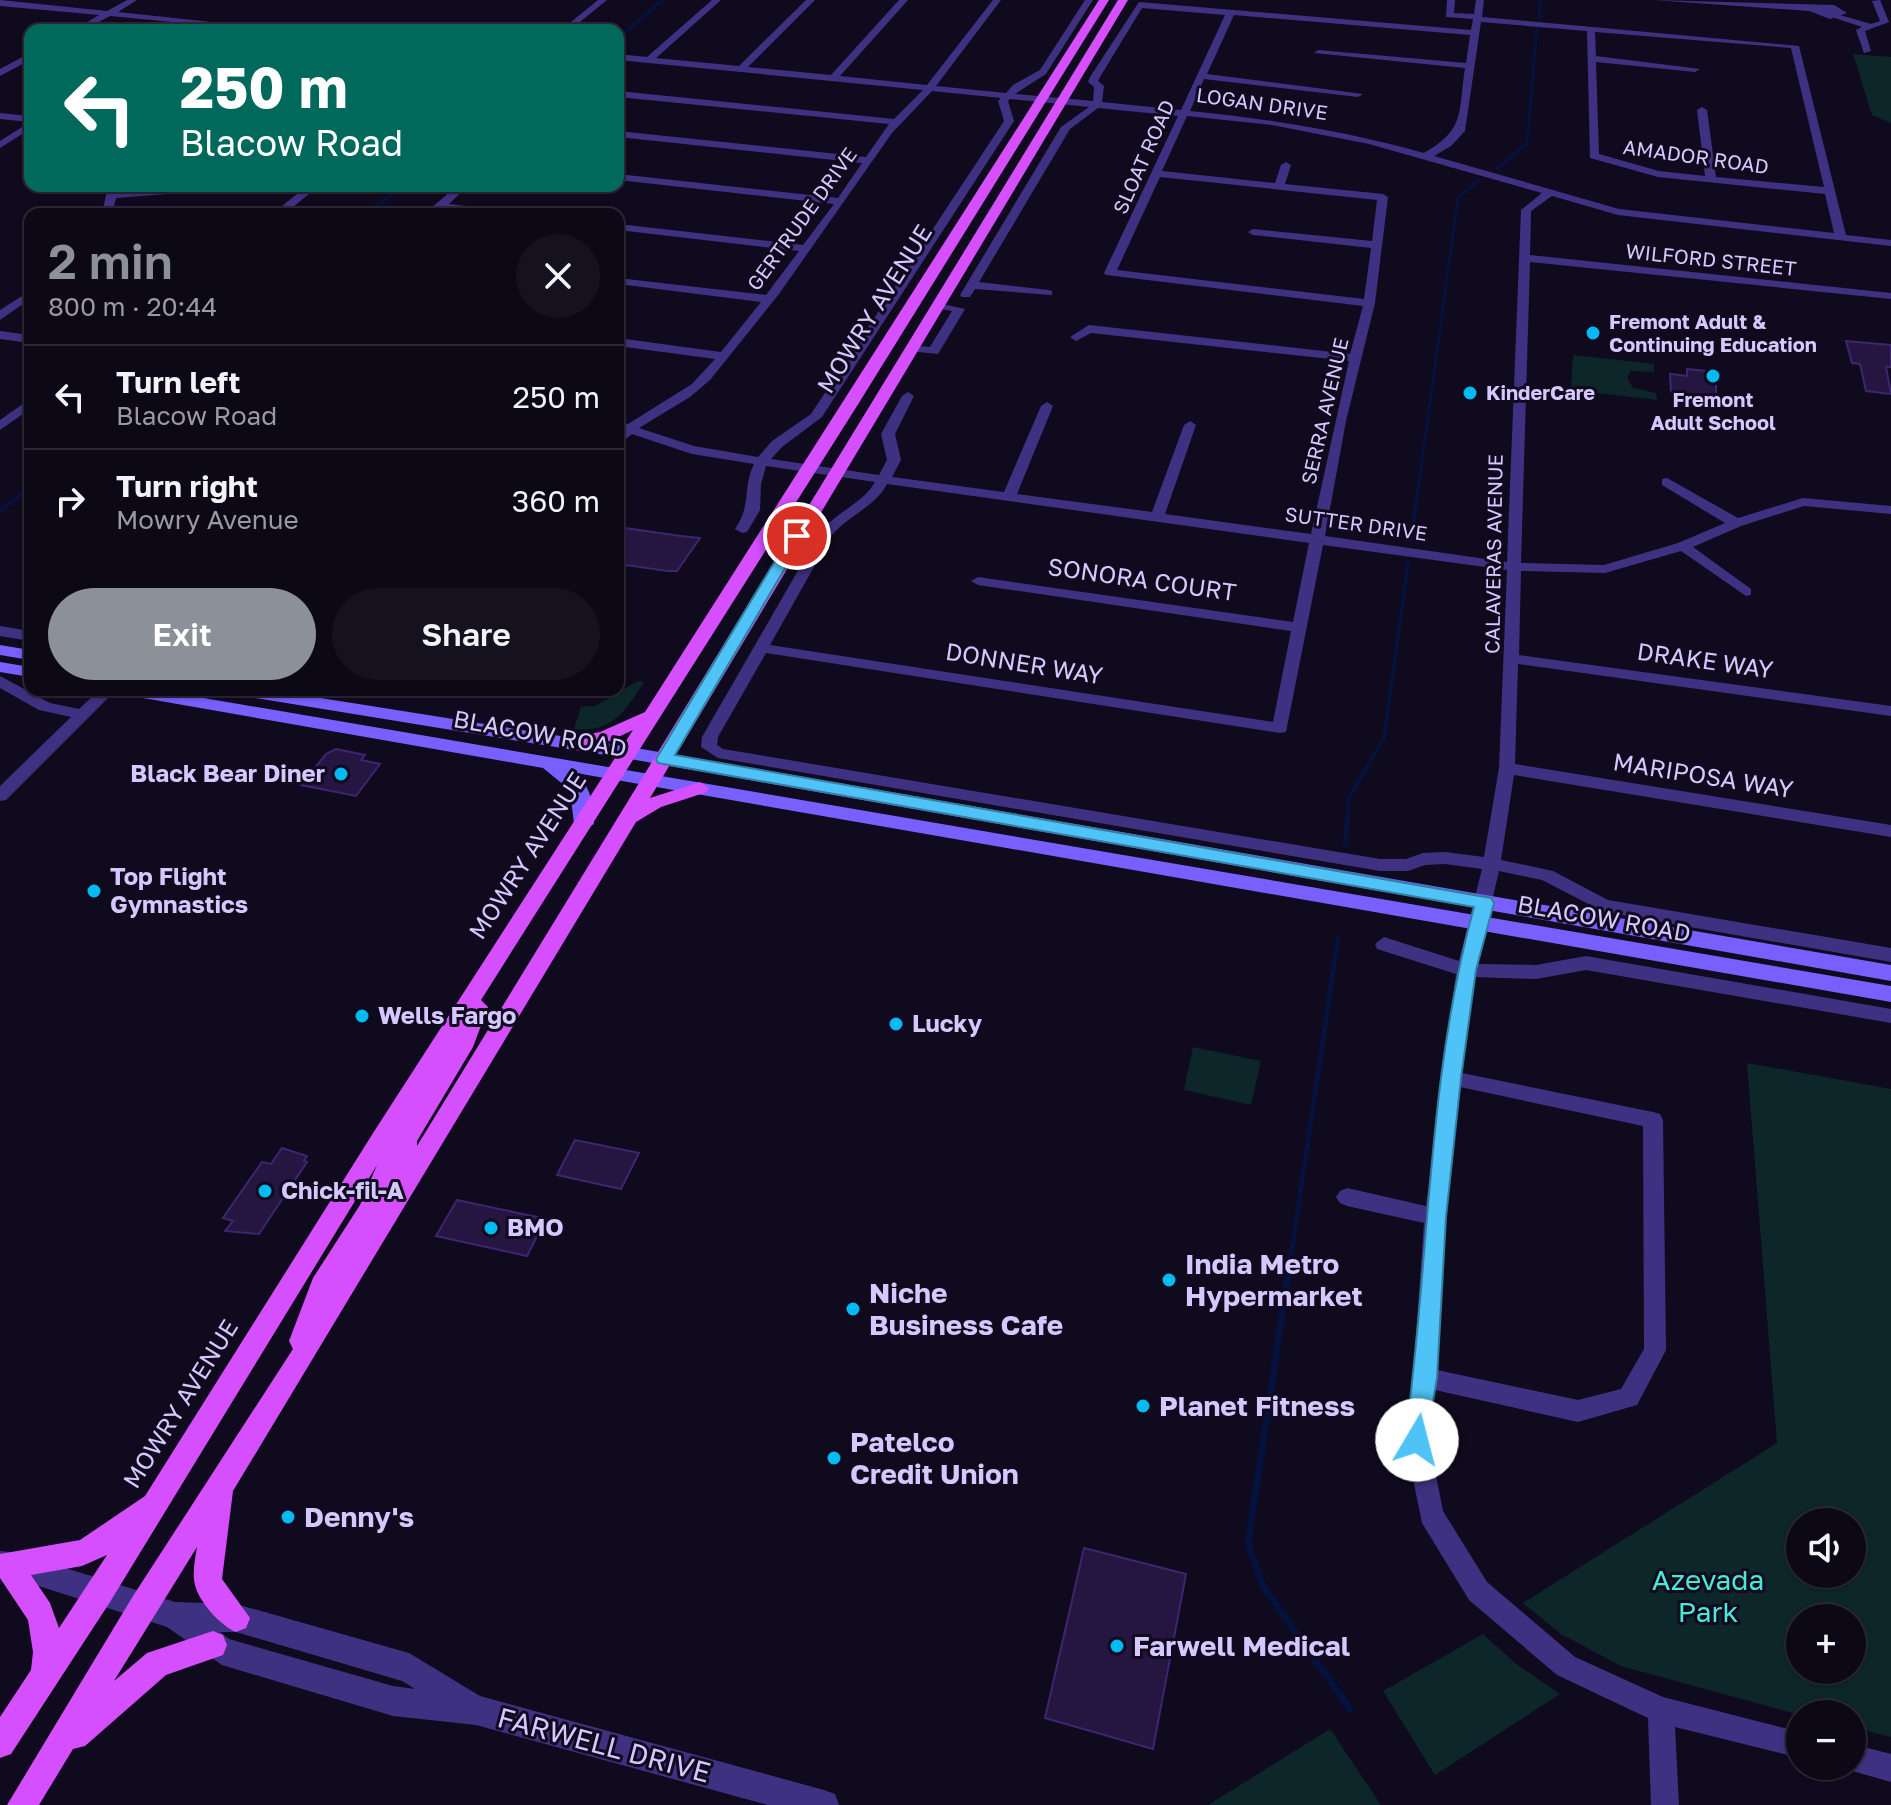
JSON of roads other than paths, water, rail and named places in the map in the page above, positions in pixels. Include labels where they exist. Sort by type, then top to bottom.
[{"type":"main road","name":"MOWRY AVENUE","points":[[0,1743],[100,1592],[383,1136],[630,753],[1104,0]]},
{"type":"main road","points":[[22,1805],[143,1606],[290,1376],[1123,0]]},
{"type":"main road","points":[[0,650],[24,654]]},
{"type":"main road","points":[[0,667],[24,671]]},
{"type":"main road","name":"BLACOW ROAD","points":[[161,696],[700,788],[1481,914],[1891,973]]},
{"type":"main road","name":"BLACOW ROAD","points":[[274,696],[664,759],[1891,994]]},
{"type":"main road","points":[[568,743],[604,737],[653,714]]},
{"type":"main road","points":[[514,756],[557,770],[575,781],[585,799],[584,824]]},
{"type":"main road","points":[[628,819],[654,803],[700,788]]},
{"type":"main road","points":[[416,1168],[405,1158],[405,1140],[462,1047],[493,966]]},
{"type":"main road","points":[[290,1376],[324,1280],[386,1180],[392,1149],[391,1140],[383,1136]]},
{"type":"main road","points":[[224,1481],[208,1561],[208,1584],[236,1618]]},
{"type":"main road","points":[[4,1565],[82,1553],[103,1543],[159,1497]]},
{"type":"main road","points":[[4,1565],[41,1611],[48,1629],[45,1674]]},
{"type":"main road","points":[[53,1755],[113,1697],[157,1663],[213,1645]]},
{"type":"street","points":[[89,24],[133,0]]},
{"type":"street","points":[[573,24],[603,0]]},
{"type":"street","points":[[649,60],[717,0]]},
{"type":"street","points":[[741,69],[811,0]]},
{"type":"street","points":[[834,78],[904,0]]},
{"type":"street","name":"GERTRUDE DRIVE","points":[[624,425],[704,380],[841,202],[895,122],[930,87],[997,0]]},
{"type":"street","points":[[1009,95],[1043,72],[1089,0]]},
{"type":"street","points":[[1279,16],[1285,0]]},
{"type":"street","points":[[1451,0],[1449,15],[1795,46],[1841,238]]},
{"type":"street","points":[[1425,157],[1447,144],[1460,131],[1480,0]]},
{"type":"street","points":[[1658,0],[1747,7],[1820,7],[1838,10],[1891,33]]},
{"type":"street","points":[[1867,51],[1860,30],[1888,22],[1876,1]]},
{"type":"street","points":[[0,3],[221,24]]},
{"type":"street","points":[[1048,293],[969,290],[1066,127],[1087,116],[1095,104],[1100,93],[1099,86],[1093,82],[1095,77],[1139,5],[1475,33]]},
{"type":"street","name":"SLOAT ROAD","points":[[1231,12],[1159,174],[1110,273],[1369,303]]},
{"type":"street","name":"AMADOR ROAD","points":[[1591,28],[1595,59],[1594,156],[1631,169],[1829,191]]},
{"type":"street","points":[[1318,53],[1470,66]]},
{"type":"street","name":"LOGAN DRIVE","points":[[624,58],[1303,126],[1425,157],[1548,194],[1650,218],[1891,243]]},
{"type":"street","points":[[0,73],[24,59]]},
{"type":"street","points":[[1595,59],[1695,69]]},
{"type":"street","points":[[1201,76],[1358,94]]},
{"type":"street","points":[[624,95],[895,122]]},
{"type":"street","name":"MOWRY AVENUE","points":[[763,459],[786,434],[816,417],[1009,121],[1002,106],[1009,95]]},
{"type":"street","points":[[1702,110],[1711,179]]},
{"type":"street","points":[[0,116],[24,121]]},
{"type":"street","points":[[0,145],[24,127]]},
{"type":"street","points":[[624,135],[867,160]]},
{"type":"street","points":[[1159,174],[1279,185],[1286,165]]},
{"type":"street","points":[[624,178],[841,202]]},
{"type":"street","name":"SERRA AVENUE","points":[[1279,185],[1383,197],[1369,303],[1340,421],[1280,728]]},
{"type":"street","points":[[285,208],[306,192]]},
{"type":"street","points":[[438,208],[456,192]]},
{"type":"street","name":"CALAVERAS AVENUE","points":[[1548,194],[1526,210],[1527,258],[1517,413],[1507,768],[1492,864],[1466,970],[1451,1078],[1435,1217],[1425,1378],[1417,1440],[1431,1515],[1478,1591],[1566,1666],[1661,1710],[1786,1741]]},
{"type":"street","points":[[624,228],[804,248]]},
{"type":"street","points":[[1253,232],[1378,245]]},
{"type":"street","name":"WILFORD STREET","points":[[1527,258],[1891,296]]},
{"type":"street","points":[[624,282],[766,299]]},
{"type":"street","points":[[0,316],[24,298]]},
{"type":"street","points":[[913,348],[934,351],[959,309],[938,306]]},
{"type":"street","points":[[1076,337],[1089,329],[1214,348],[1357,358]]},
{"type":"street","points":[[0,335],[24,338]]},
{"type":"street","points":[[624,343],[723,356]]},
{"type":"street","points":[[761,648],[831,526],[868,501],[883,480],[895,454],[888,434],[908,396]]},
{"type":"street","points":[[1008,498],[1047,406]]},
{"type":"street","points":[[0,426],[24,408]]},
{"type":"street","points":[[1157,517],[1190,425]]},
{"type":"street","name":"SUTTER DRIVE","points":[[624,426],[692,450],[763,459],[808,469],[1515,567],[1605,569],[1683,546],[1736,523],[1803,502],[1891,510]]},
{"type":"street","points":[[742,529],[755,511],[754,484],[763,459]]},
{"type":"street","points":[[1667,482],[1736,523]]},
{"type":"street","points":[[1683,546],[1746,592]]},
{"type":"street","name":"SONORA COURT","points":[[978,581],[1298,627]]},
{"type":"street","points":[[0,631],[24,635]]},
{"type":"street","name":"DONNER WAY","points":[[761,648],[1280,728]]},
{"type":"street","name":"BLACOW ROAD","points":[[761,648],[710,737],[709,747],[744,759],[1380,865],[1408,865],[1423,859],[1445,858],[1492,864],[1547,875],[1604,906],[1891,955]]},
{"type":"street","name":"DRAKE WAY","points":[[1512,659],[1891,711]]},
{"type":"street","points":[[0,681],[24,695]]},
{"type":"street","points":[[26,696],[45,707],[82,715]]},
{"type":"street","points":[[0,796],[102,696]]},
{"type":"street","name":"MARIPOSA WAY","points":[[1507,768],[1891,831]]},
{"type":"street","name":"BLACOW ROAD","points":[[1384,944],[1466,970],[1536,972],[1586,963],[1891,1016]]},
{"type":"street","points":[[1425,1378],[1578,1411],[1629,1398],[1655,1350],[1653,1120],[1451,1078]]},
{"type":"street","points":[[1347,1197],[1435,1217]]},
{"type":"street","name":"FARWELL DRIVE","points":[[4,1565],[175,1616],[236,1618],[409,1668],[476,1710]]},
{"type":"street","name":"FARWELL DRIVE","points":[[175,1616],[222,1651],[393,1701],[476,1710],[824,1805]]},
{"type":"street","points":[[1661,1710],[1665,1805]]},
{"type":"street","points":[[1866,1762],[1891,1768]]},
{"type":"waterway","points":[[624,34],[662,0]]},
{"type":"waterway","points":[[1539,18],[1540,0]]},
{"type":"waterway","points":[[1497,169],[1527,143],[1537,27]]},
{"type":"waterway","points":[[1419,482],[1458,198],[1479,180]]},
{"type":"waterway","points":[[374,208],[394,192]]},
{"type":"waterway","points":[[1411,541],[1419,480]]},
{"type":"waterway","points":[[0,511],[24,492]]},
{"type":"waterway","points":[[1347,823],[1349,798],[1384,738],[1408,563]]},
{"type":"waterway","points":[[1345,844],[1347,821]]},
{"type":"waterway","points":[[1291,1256],[1338,938]]},
{"type":"waterway","points":[[1291,1254],[1248,1543],[1263,1586],[1350,1709]]},
{"type":"place","name":"Fremont Adult & Continuing Education","points":[[1593,333]]},
{"type":"place","name":"Fremont Adult School","points":[[1713,376]]},
{"type":"place","name":"KinderCare","points":[[1470,393]]},
{"type":"place","name":"Black Bear Diner","points":[[341,774]]},
{"type":"place","name":"Top Flight Gymnastics","points":[[94,891]]},
{"type":"place","name":"Wells Fargo","points":[[362,1016]]},
{"type":"place","name":"Lucky","points":[[896,1024]]},
{"type":"place","name":"Chick-fil-A","points":[[265,1191]]},
{"type":"place","name":"BMO","points":[[491,1228]]},
{"type":"place","name":"India Metro Hypermarket","points":[[1169,1280]]},
{"type":"place","name":"Niche Business Cafe","points":[[853,1309]]},
{"type":"place","name":"Planet Fitness","points":[[1143,1406]]},
{"type":"place","name":"Patelco Credit Union","points":[[834,1458]]},
{"type":"place","name":"Denny's","points":[[288,1517]]},
{"type":"place","name":"Farwell Medical","points":[[1117,1646]]},
{"type":"park label","name":"Azevada Park","points":[[1708,1596]]}]
